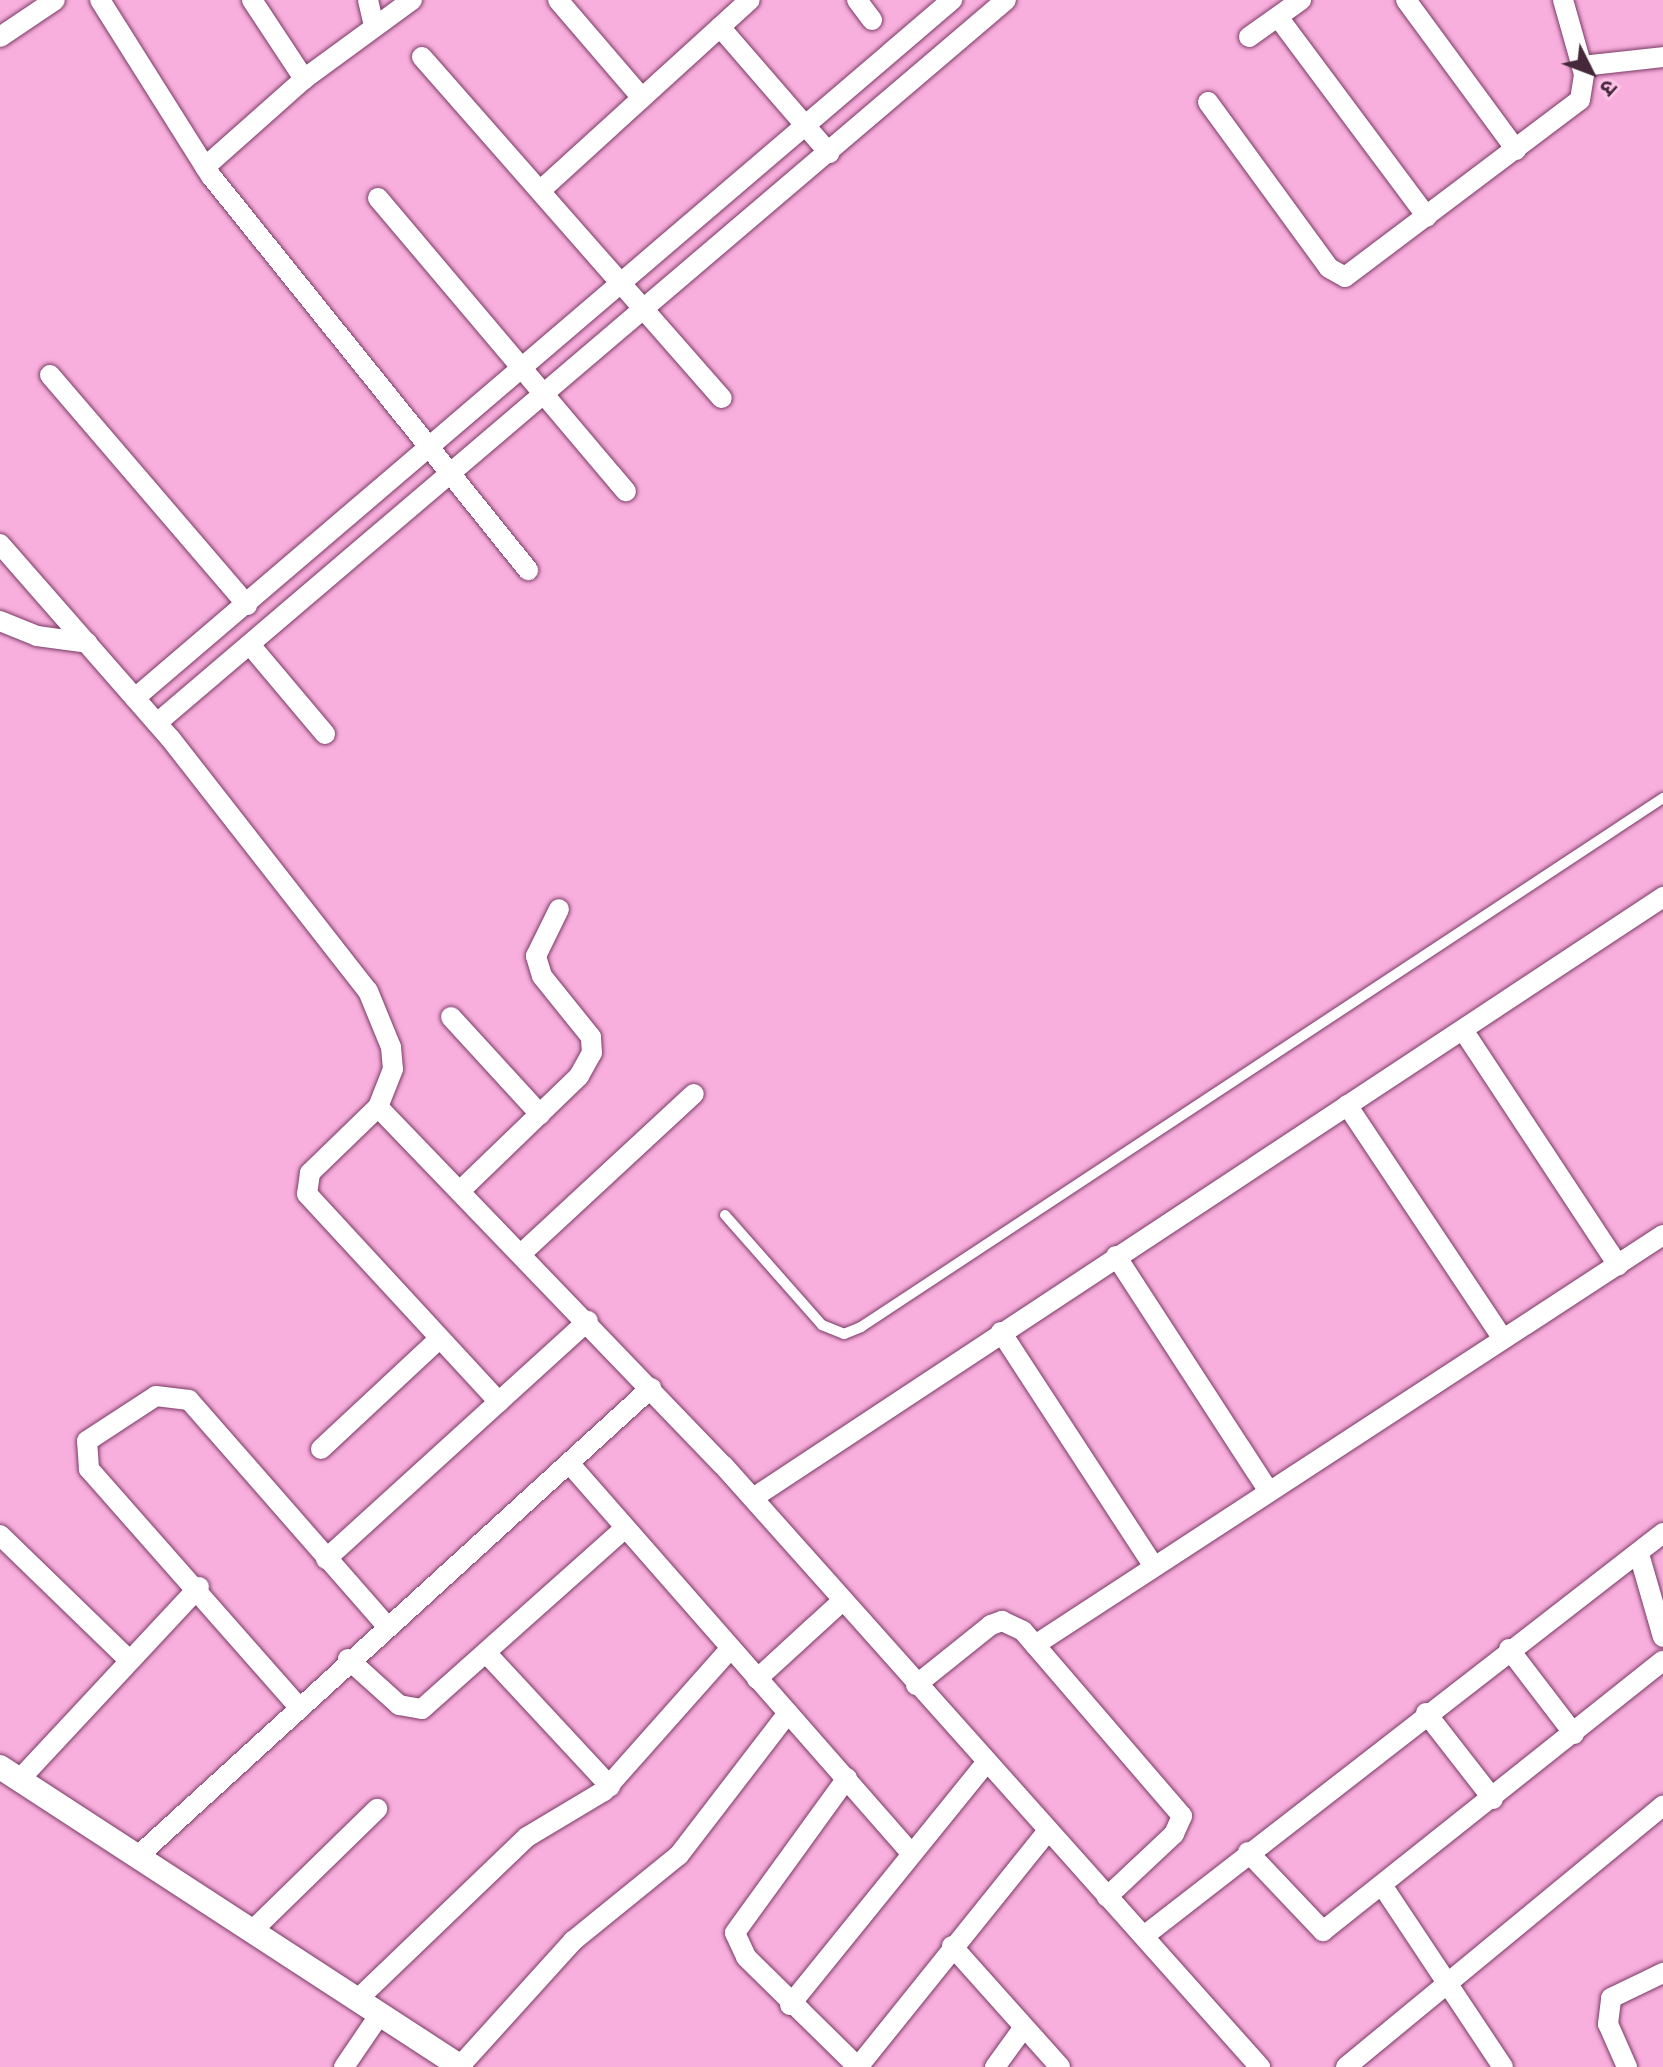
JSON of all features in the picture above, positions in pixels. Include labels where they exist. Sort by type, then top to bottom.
[{"type":"street","points":[[0,37],[55,0]]},
{"type":"street","points":[[100,0],[208,172],[528,570]]},
{"type":"street","points":[[252,0],[304,79]]},
{"type":"street","points":[[368,0],[374,26]]},
{"type":"street","points":[[208,172],[304,79],[412,0]]},
{"type":"street","points":[[558,0],[642,98]]},
{"type":"street","points":[[541,190],[750,0]]},
{"type":"street","points":[[857,0],[872,20]]},
{"type":"street","points":[[135,698],[952,0]]},
{"type":"street","points":[[157,723],[548,396],[1006,0]]},
{"type":"street","points":[[1249,37],[1301,0]]},
{"type":"street","points":[[1406,0],[1516,150]]},
{"type":"street","points":[[1208,102],[1337,276],[1356,271],[1580,100],[1582,66],[1563,0]]},
{"type":"street","points":[[1278,17],[1427,217]]},
{"type":"street","points":[[720,27],[829,153]]},
{"type":"street","points":[[422,57],[541,190],[644,313],[722,398]]},
{"type":"street","points":[[1582,66],[1663,57]]},
{"type":"street","points":[[378,198],[626,491]]},
{"type":"street","points":[[50,375],[247,605]]},
{"type":"street","points":[[0,544],[157,723],[368,991],[391,1047],[393,1069],[378,1107],[310,1173],[307,1194],[499,1402]]},
{"type":"street","points":[[0,621],[37,636],[88,643]]},
{"type":"street","points":[[251,646],[325,734]]},
{"type":"street","points":[[753,1498],[1663,897]]},
{"type":"street","points":[[461,1190],[540,1114],[592,1053],[591,1037],[542,976],[536,956],[559,909]]},
{"type":"street","points":[[451,1017],[540,1114]]},
{"type":"street","points":[[1463,1030],[1618,1265]]},
{"type":"street","points":[[522,1253],[694,1094]]},
{"type":"street","points":[[1347,1105],[1503,1339]]},
{"type":"street","points":[[378,1107],[588,1321],[753,1498],[916,1685],[1260,2067]]},
{"type":"street","points":[[1035,1645],[1663,1235]]},
{"type":"street","points":[[1116,1256],[1269,1492]]},
{"type":"street","points":[[326,1559],[588,1321]]},
{"type":"street","points":[[1001,1332],[1154,1567]]},
{"type":"street","points":[[321,1449],[439,1339]]},
{"type":"street","points":[[137,1857],[297,1705],[651,1388]]},
{"type":"street","points":[[297,1705],[199,1587],[84,1460],[87,1441],[168,1393],[189,1400],[387,1626]]},
{"type":"street","points":[[569,1463],[910,1852]]},
{"type":"street","points":[[348,1659],[411,1709],[433,1702],[489,1656],[625,1528]]},
{"type":"street","points":[[1144,1936],[1426,1713],[1663,1533]]},
{"type":"street","points":[[0,1535],[129,1660]]},
{"type":"street","points":[[1639,1554],[1663,1637]]},
{"type":"street","points":[[199,1587],[129,1660],[10,1773],[461,2067],[573,1941],[679,1855],[788,1713]]},
{"type":"street","points":[[757,1679],[842,1601]]},
{"type":"street","points":[[916,1685],[1002,1621],[1035,1645],[1182,1816],[1174,1834],[1107,1897]]},
{"type":"street","points":[[358,1999],[527,1837],[610,1786],[730,1649]]},
{"type":"street","points":[[1509,1649],[1574,1734]]},
{"type":"street","points":[[489,1656],[610,1786]]},
{"type":"street","points":[[1248,1852],[1316,1931],[1332,1927],[1663,1661]]},
{"type":"street","points":[[1426,1713],[1493,1799]]},
{"type":"street","points":[[790,2005],[910,1852],[986,1763]]},
{"type":"street","points":[[847,1778],[735,1933],[746,1957],[790,2005],[858,2067],[952,1946],[1048,1831]]},
{"type":"street","points":[[1346,2067],[1663,1806]]},
{"type":"street","points":[[252,1931],[377,1809]]},
{"type":"street","points":[[1384,1888],[1452,1980],[1503,2067]]},
{"type":"street","points":[[952,1946],[1060,2067]]},
{"type":"street","points":[[1627,2067],[1608,2024],[1611,1998],[1663,1973]]},
{"type":"street","points":[[344,2067],[380,2014]]},
{"type":"street","points":[[995,2067],[1024,2027]]},
{"type":"lane","points":[[725,1215],[822,1325],[844,1334],[861,1327],[1663,798]]}]
